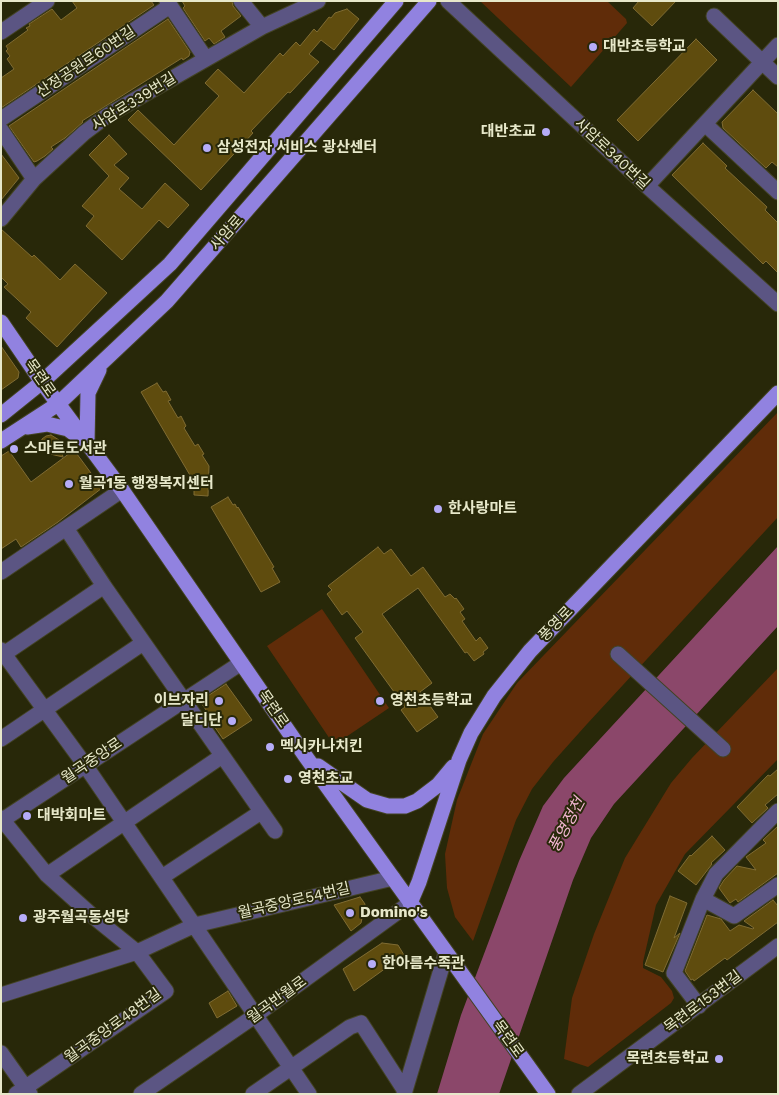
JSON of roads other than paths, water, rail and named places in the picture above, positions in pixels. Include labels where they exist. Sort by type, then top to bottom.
[{"type":"main road","name":"사암로","points":[[1,414],[42,382],[170,264],[396,1]]},
{"type":"main road","name":"사암로","points":[[1,441],[58,404],[167,301],[429,1]]},
{"type":"main road","name":"목련로","points":[[1,322],[42,382],[122,490],[306,757],[546,1090]]},
{"type":"main road","points":[[87,443],[88,393],[105,359]]},
{"type":"main road","name":"풍영로","points":[[410,903],[419,882],[470,732],[494,696],[530,651],[778,394]]},
{"type":"main road","points":[[20,429],[47,424],[68,429],[87,443]]},
{"type":"main road","points":[[306,757],[366,800],[388,806],[405,806],[417,801],[438,785],[459,760]]},
{"type":"street","points":[[1,32],[47,1]]},
{"type":"street","points":[[241,1],[262,27]]},
{"type":"street","name":"사암로339번길","points":[[1,219],[34,179],[84,133],[108,114],[262,27],[318,1]]},
{"type":"street","name":"사암로340번길","points":[[448,1],[647,186],[778,304]]},
{"type":"street","points":[[169,4],[206,59]]},
{"type":"street","name":"산정공원로60번길","points":[[1,119],[169,4]]},
{"type":"street","points":[[714,16],[778,77]]},
{"type":"street","points":[[647,186],[778,45]]},
{"type":"street","points":[[705,124],[778,192]]},
{"type":"street","points":[[1,130],[34,179]]},
{"type":"street","points":[[1,572],[122,490]]},
{"type":"street","points":[[66,528],[143,643],[275,831]]},
{"type":"street","points":[[104,586],[2,654],[85,765],[309,1094]]},
{"type":"street","points":[[1,739],[143,643]]},
{"type":"street","points":[[618,654],[723,750]]},
{"type":"street","name":"월곡중앙로","points":[[2,820],[241,663]]},
{"type":"street","points":[[47,874],[222,756]]},
{"type":"street","points":[[699,1006],[674,973],[703,899],[716,874],[778,811]]},
{"type":"street","points":[[162,877],[261,812]]},
{"type":"street","name":"월곡중앙로48번길","points":[[2,820],[47,874],[95,918],[137,952],[166,991],[24,1092]]},
{"type":"street","name":"월곡중앙로54번길","points":[[1,995],[137,952],[195,925],[393,878]]},
{"type":"street","points":[[703,899],[734,916],[778,885]]},
{"type":"street","name":"월곡반월로","points":[[141,1094],[256,1015],[410,903]]},
{"type":"street","name":"목련로153번길","points":[[579,1094],[778,946]]},
{"type":"street","points":[[404,1092],[450,959]]},
{"type":"street","points":[[253,1094],[350,1027],[360,1023],[404,1092]]},
{"type":"street","points":[[1,1053],[24,1092]]},
{"type":"water","name":"풍영정천","points":[[778,546],[778,626],[614,804],[591,838],[573,880],[499,1094],[437,1094],[461,1015],[519,861],[543,806],[564,778]]},
{"type":"place","name":"대반초등학교","points":[[593,47]]},
{"type":"place","name":"대반초교","points":[[546,132]]},
{"type":"place","name":"삼성전자 서비스 광산센터","points":[[207,148]]},
{"type":"place","name":"스마트도서관","points":[[14,449]]},
{"type":"place","name":"월곡1동 행정복지센터","points":[[69,484]]},
{"type":"place","name":"한사랑마트","points":[[438,509]]},
{"type":"place","name":"이브자리","points":[[219,701]]},
{"type":"place","name":"영천초등학교","points":[[380,701]]},
{"type":"place","name":"달디단","points":[[232,721]]},
{"type":"place","name":"멕시카나치킨","points":[[270,747]]},
{"type":"place","name":"영천초교","points":[[288,779]]},
{"type":"place","name":"대박회마트","points":[[27,816]]},
{"type":"place","name":"Domino's","points":[[350,913]]},
{"type":"place","name":"광주월곡동성당","points":[[23,918]]},
{"type":"place","name":"한아름수족관","points":[[372,964]]},
{"type":"place","name":"목련초등학교","points":[[719,1059]]}]
